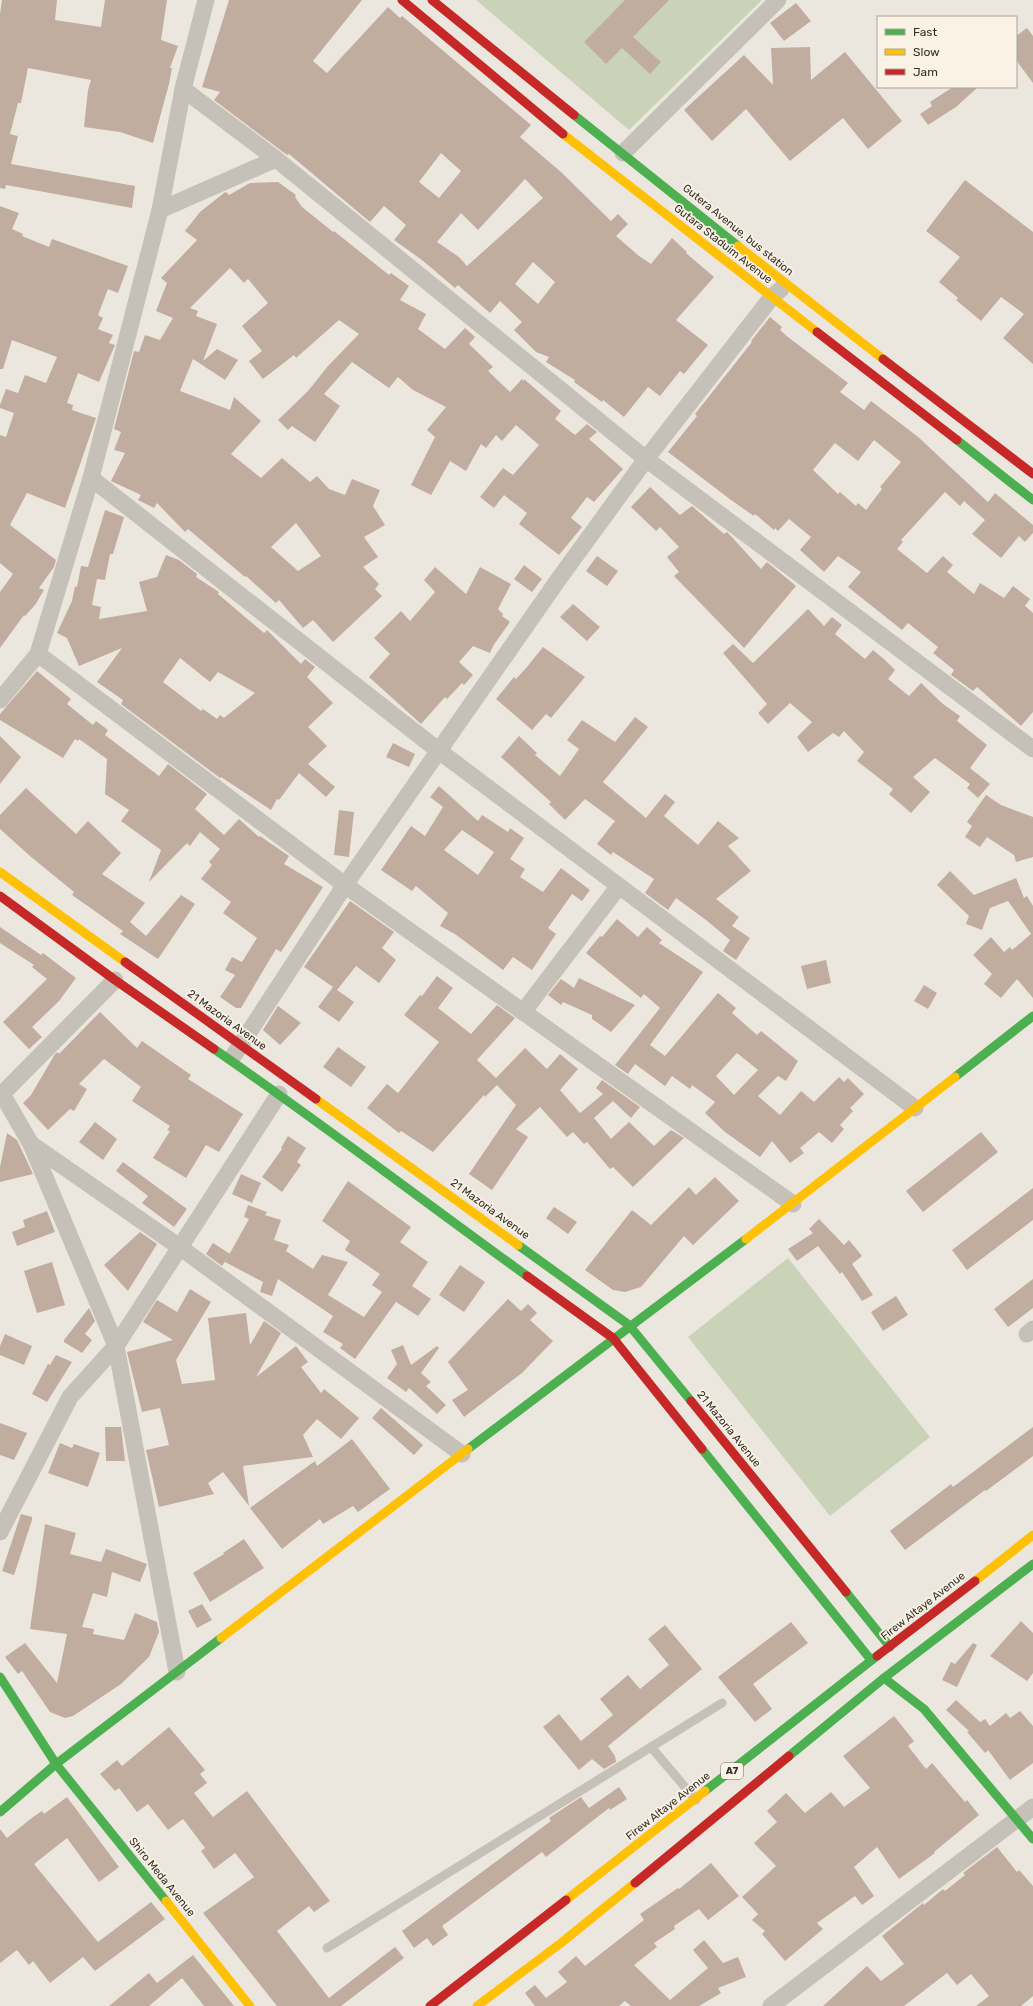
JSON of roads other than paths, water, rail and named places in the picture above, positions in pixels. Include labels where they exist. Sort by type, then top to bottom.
[{"type":"main road","name":"Gutara Staduim Avenue","points":[[402,0],[529,106],[771,298],[874,374],[1032,498]]},
{"type":"main road","name":"Gutera Avenue, bus station","points":[[432,0],[467,30],[786,284],[1033,474]]},
{"type":"main road","name":"21 Mazoria Avenue","points":[[0,872],[629,1325],[898,1660]]},
{"type":"main road","points":[[0,896],[115,980],[279,1094],[353,1150],[613,1338],[878,1669],[924,1709],[1033,1839]]},
{"type":"main road","points":[[0,1812],[56,1764],[629,1325],[793,1204],[1033,1016]]},
{"type":"main road","name":"Firew Altaye Avenue","points":[[477,2006],[561,1943],[714,1818],[878,1669],[898,1660],[1033,1535]]},
{"type":"main road","name":"Firew Altaye Avenue","points":[[430,2006],[549,1912],[696,1800],[878,1669],[898,1660],[1033,1564]]},
{"type":"main road","name":"Shiro Meda Avenue","points":[[0,1677],[56,1764],[250,2006]]},
{"type":"main road","points":[[914,1691],[924,1709]]},
{"type":"main road","points":[[696,1800],[714,1818]]},
{"type":"street","points":[[0,700],[38,654],[91,478],[160,210],[183,89],[206,0]]},
{"type":"street","points":[[623,154],[778,0]]},
{"type":"street","points":[[183,89],[276,159],[646,459],[1033,749]]},
{"type":"street","points":[[160,210],[276,159]]},
{"type":"street","points":[[231,1060],[345,885],[558,580],[646,459],[771,298],[786,284]]},
{"type":"street","points":[[91,478],[439,751],[914,1108]]},
{"type":"street","points":[[38,654],[345,885],[793,1204]]},
{"type":"street","points":[[523,1012],[619,886]]},
{"type":"street","points":[[115,980],[1,1095],[31,1144],[116,1346],[177,1672]]},
{"type":"street","points":[[0,1532],[70,1397],[116,1346],[181,1248],[279,1094]]},
{"type":"street","points":[[31,1144],[181,1248],[462,1454]]},
{"type":"street","points":[[771,2006],[1018,1820],[1033,1807]]},
{"type":"lane","points":[[327,1948],[722,1703]]},
{"type":"lane","points":[[651,1747],[696,1800]]}]
